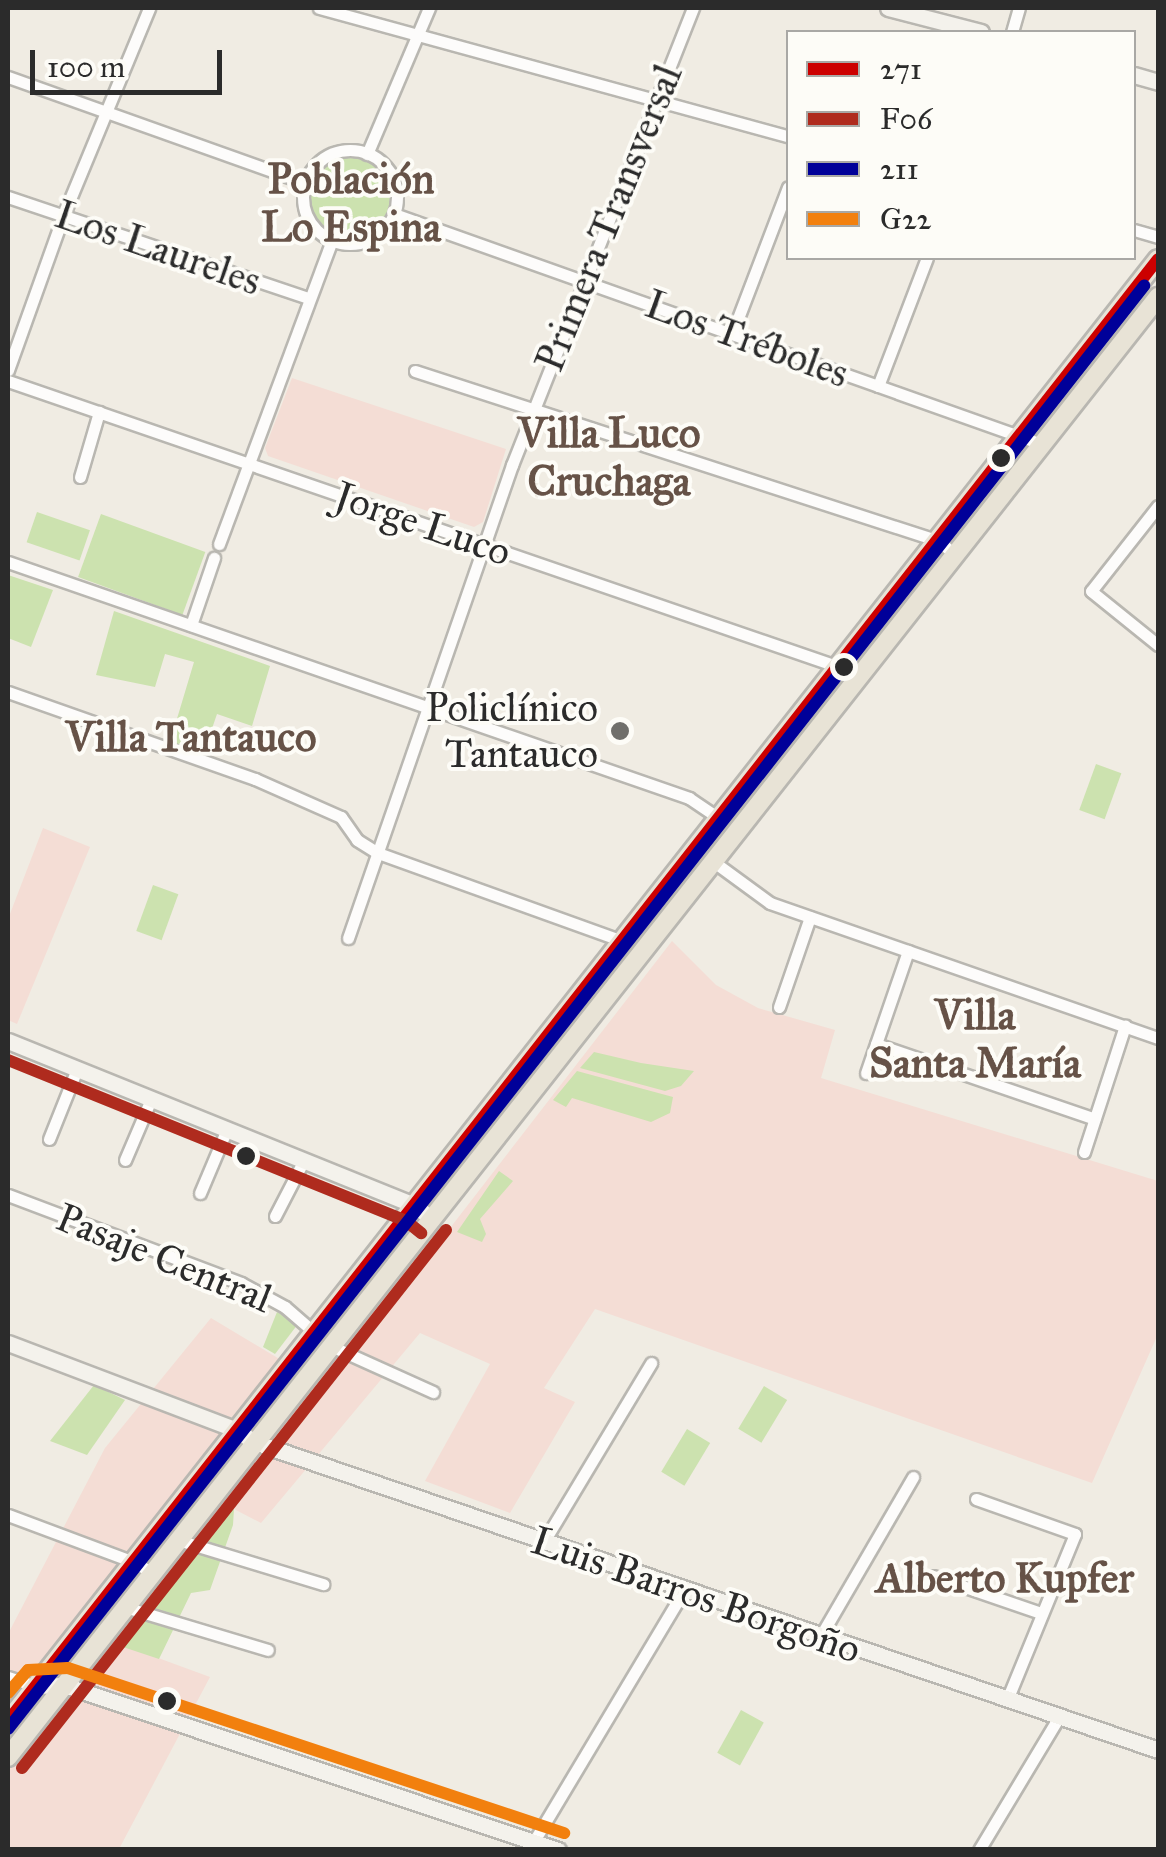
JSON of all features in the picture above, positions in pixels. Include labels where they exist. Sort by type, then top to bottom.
[{"type":"main road","points":[[8,1721],[1158,259]]},
{"type":"main road","points":[[8,1757],[1158,297]]},
{"type":"street","points":[[8,370],[64,216],[149,8]]},
{"type":"street","points":[[319,8],[786,135]]},
{"type":"street","points":[[367,154],[429,8]]},
{"type":"street","name":"Primera Transversal","points":[[348,938],[533,409],[693,8]]},
{"type":"street","points":[[888,8],[973,30]]},
{"type":"street","points":[[8,77],[306,183]]},
{"type":"street","points":[[345,151],[367,154],[391,175],[396,190],[394,214],[386,227],[368,240],[346,244],[332,240],[308,216],[306,183],[313,170],[330,155],[345,151]]},
{"type":"street","points":[[732,334],[786,192]]},
{"type":"street","name":"Los Laureles","points":[[8,197],[308,298]]},
{"type":"street","name":"Los Tréboles","points":[[394,214],[1044,445]]},
{"type":"street","points":[[219,544],[332,240]]},
{"type":"street","points":[[878,386],[926,260]]},
{"type":"street","points":[[415,371],[939,541],[956,556]]},
{"type":"street","name":"Jorge Luco","points":[[8,381],[839,667]]},
{"type":"street","points":[[80,477],[99,412]]},
{"type":"street","points":[[1158,506],[1091,591],[1158,644]]},
{"type":"street","points":[[191,625],[214,558]]},
{"type":"street","points":[[8,562],[689,798],[720,818]]},
{"type":"street","points":[[8,692],[320,806],[341,816],[356,840],[378,853],[622,941]]},
{"type":"street","points":[[714,862],[763,899],[1158,1038]]},
{"type":"street","points":[[779,1008],[810,917]]},
{"type":"street","points":[[866,1073],[908,951]]},
{"type":"street","points":[[1084,1152],[1125,1026]]},
{"type":"street","points":[[8,1041],[414,1205],[432,1219]]},
{"type":"street","points":[[876,1044],[1095,1119]]},
{"type":"street","points":[[49,1138],[77,1070]]},
{"type":"street","points":[[125,1160],[151,1099]]},
{"type":"street","points":[[200,1193],[228,1130]]},
{"type":"street","points":[[275,1216],[304,1160]]},
{"type":"street","name":"Pasaje Central","points":[[8,1195],[256,1290],[314,1332]]},
{"type":"street","name":"Luis Barros Borgoño","points":[[8,1343],[237,1430],[254,1442],[683,1592],[1158,1750]]},
{"type":"street","points":[[330,1346],[434,1392]]},
{"type":"street","points":[[544,1543],[651,1363]]},
{"type":"street","points":[[820,1637],[913,1477]]},
{"type":"street","points":[[976,1500],[1075,1534],[1007,1700]]},
{"type":"street","points":[[8,1515],[134,1562],[152,1573]]},
{"type":"street","points":[[178,1540],[323,1584]]},
{"type":"street","points":[[932,1576],[1042,1613]]},
{"type":"street","points":[[534,1842],[683,1592]]},
{"type":"street","points":[[125,1607],[268,1650]]},
{"type":"street","points":[[8,1676],[35,1686],[64,1685],[558,1850]]},
{"type":"street","points":[[979,1850],[1059,1717]]},
{"type":"shaded area","points":[[292,378],[506,449],[483,522],[474,527],[268,456],[265,448]]},
{"type":"shaded area","points":[[43,828],[90,847],[17,1024],[8,1020],[8,919]]},
{"type":"shaded area","points":[[672,941],[716,985],[758,1008],[835,1030],[821,1078],[1158,1181],[1158,1334],[1092,1483],[595,1309],[544,1388],[575,1402],[510,1513],[425,1481],[490,1364],[420,1333],[261,1523],[184,1483],[71,1626],[210,1677],[119,1849],[8,1849],[8,1634],[105,1448],[211,1318],[316,1381],[371,1312],[382,1316]]},
{"type":"green space","points":[[350,157],[365,160],[378,169],[387,182],[387,212],[378,225],[365,234],[350,237],[335,234],[322,225],[313,212],[310,197],[313,182],[322,169],[335,160]]},
{"type":"green space","points":[[37,512],[90,530],[80,560],[27,542]]},
{"type":"green space","points":[[101,514],[205,552],[182,615],[78,577]]},
{"type":"green space","points":[[8,575],[53,590],[31,647],[8,638]]},
{"type":"green space","points":[[114,611],[270,666],[252,726],[217,714],[204,752],[170,742],[194,662],[165,654],[155,687],[96,675]]},
{"type":"green space","points":[[1096,764],[1121,773],[1105,819],[1079,810]]},
{"type":"green space","points":[[153,885],[178,894],[162,940],[136,931]]},
{"type":"green space","points":[[594,1052],[694,1071],[681,1086],[665,1091],[580,1068]]},
{"type":"green space","points":[[577,1071],[673,1097],[670,1113],[651,1122],[572,1098],[566,1107],[553,1100]]},
{"type":"green space","points":[[499,1171],[513,1181],[480,1219],[486,1234],[482,1242],[457,1232]]},
{"type":"green space","points":[[277,1312],[298,1324],[275,1354],[263,1347]]},
{"type":"green space","points":[[94,1385],[125,1400],[87,1455],[50,1441]]},
{"type":"green space","points":[[764,1386],[787,1400],[761,1443],[738,1429]]},
{"type":"green space","points":[[687,1429],[710,1443],[684,1486],[661,1472]]},
{"type":"green space","points":[[229,1506],[234,1509],[233,1525],[210,1590],[191,1593],[159,1659],[117,1645]]},
{"type":"green space","points":[[741,1710],[764,1723],[740,1765],[717,1753]]},
{"type":"transit line","name":"271","points":[[8,1721],[1158,259]]},
{"type":"transit line","name":"211","points":[[8,1729],[1144,286]]},
{"type":"transit line","name":"F06","points":[[8,1060],[405,1220],[421,1233]]},
{"type":"transit line","name":"F06","points":[[22,1768],[446,1230]]},
{"type":"transit line","name":"G22","points":[[8,1693],[28,1670],[68,1668],[564,1833]]},
{"type":"place","name":"Policlínico Tantauco","points":[[620,731]]},
{"type":"district","name":"Población Lo Espina","points":[[351,203]]},
{"type":"district","name":"Villa Luco Cruchaga","points":[[609,457]]},
{"type":"district","name":"Villa Tantauco","points":[[191,737]]},
{"type":"district","name":"Villa Santa María","points":[[975,1039]]},
{"type":"district","name":"Alberto Kupfer","points":[[1005,1578]]}]
